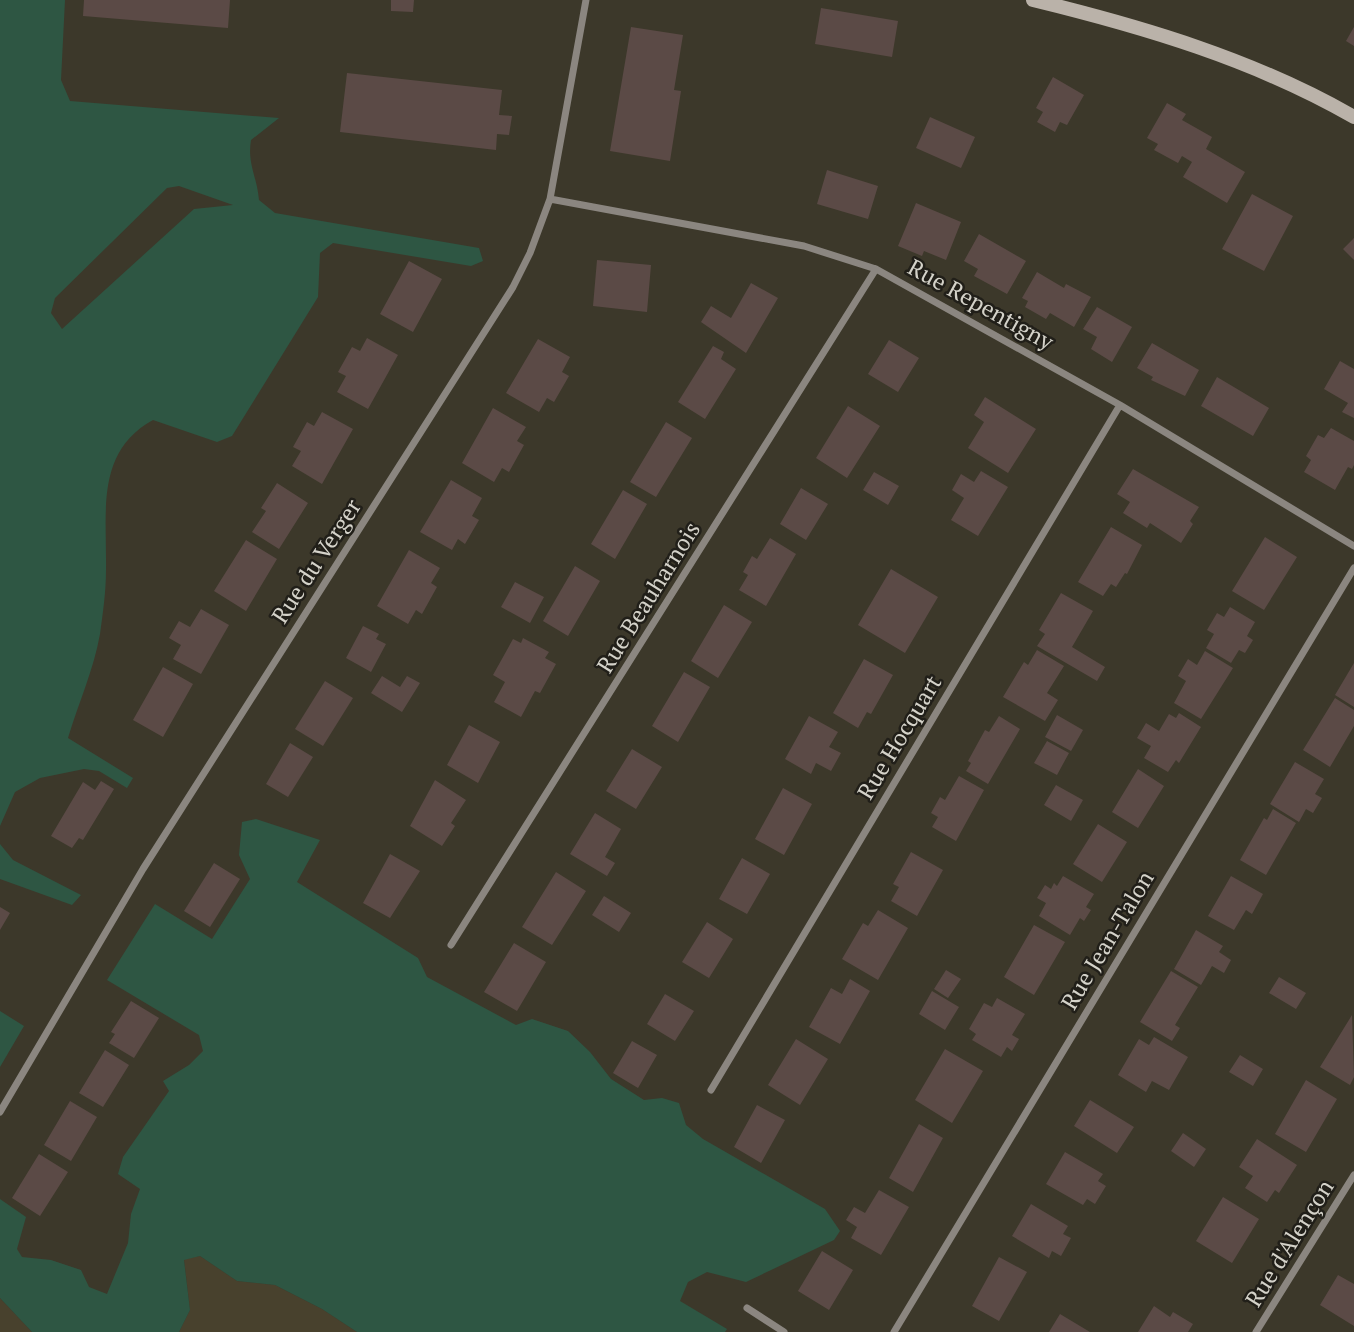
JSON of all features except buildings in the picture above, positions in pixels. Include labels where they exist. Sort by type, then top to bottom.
[{"type":"street","name":"Rue du Verger","points":[[0,1112],[143,869],[513,287],[530,253],[550,199],[586,0]]},
{"type":"street","points":[[1034,0],[1226,57],[1308,91],[1354,117]]},
{"type":"street","name":"Rue Repentigny","points":[[550,199],[804,246],[876,269],[1120,405],[1354,546]]},
{"type":"street","name":"Rue Beauharnois","points":[[451,945],[876,269]]},
{"type":"street","name":"Rue Hocquart","points":[[711,1090],[1120,405]]},
{"type":"street","name":"Rue Jean-Talon","points":[[894,1332],[1354,568]]},
{"type":"street","name":"Rue d'Alençon","points":[[1256,1332],[1354,1175]]},
{"type":"street","points":[[747,1308],[784,1332]]},
{"type":"shaded area","points":[[200,1256],[237,1281],[275,1285],[322,1309],[357,1332],[179,1332],[190,1310],[184,1259]]},
{"type":"shaded area","points":[[0,1298],[32,1332],[0,1332]]},
{"type":"green space","points":[[0,0],[65,0],[61,80],[70,101],[279,118],[251,140],[250,148],[259,200],[275,213],[479,248],[483,261],[471,266],[333,243],[320,253],[318,297],[232,436],[217,442],[153,420],[134,433],[121,449],[108,486],[105,586],[100,634],[68,738],[133,778],[127,788],[99,771],[84,769],[40,778],[15,792],[0,826]],"holes":[[[179,186],[233,205],[194,209],[62,329],[51,313],[55,298],[167,188]]]},
{"type":"green space","points":[[256,819],[320,840],[297,882],[418,958],[427,977],[516,1025],[532,1019],[568,1031],[590,1052],[611,1079],[644,1100],[662,1098],[679,1103],[686,1125],[703,1139],[825,1209],[840,1231],[834,1240],[746,1282],[707,1272],[688,1282],[680,1301],[727,1329],[725,1332],[357,1332],[322,1309],[275,1285],[237,1281],[200,1256],[184,1260],[190,1310],[179,1332],[32,1332],[0,1298],[0,1199],[26,1217],[17,1249],[22,1257],[51,1260],[81,1270],[89,1287],[107,1294],[128,1243],[131,1214],[140,1189],[118,1174],[123,1157],[169,1091],[163,1081],[189,1065],[203,1051],[199,1035],[107,980],[155,904],[212,939],[250,879],[239,855],[242,822]]},
{"type":"green space","points":[[0,844],[13,860],[81,895],[72,905],[0,879]]},
{"type":"green space","points":[[0,1011],[24,1026],[0,1067]]}]
